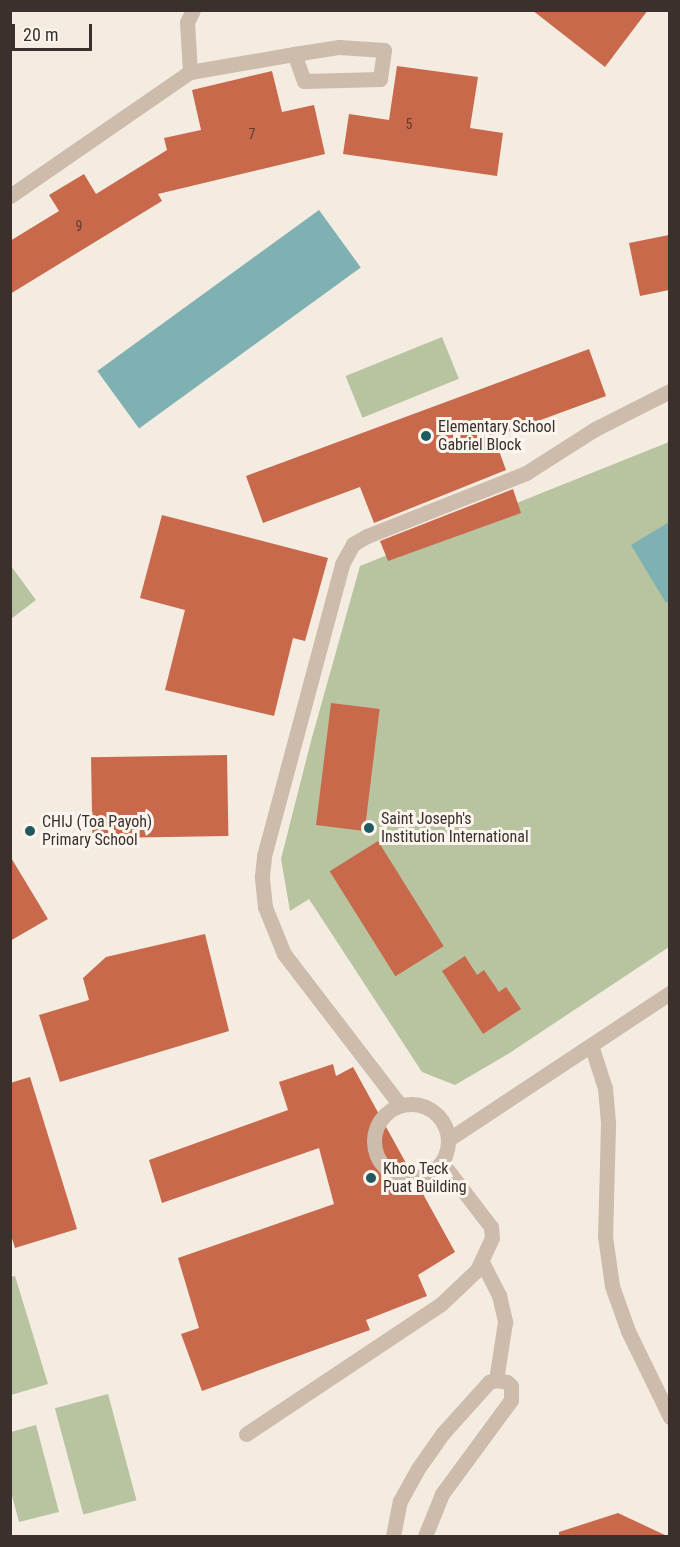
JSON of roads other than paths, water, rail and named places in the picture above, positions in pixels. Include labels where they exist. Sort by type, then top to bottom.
[{"type":"street","points":[[190,72],[187,22],[193,10]]},
{"type":"street","points":[[10,196],[190,72],[294,54],[339,47],[384,50],[380,79],[304,81],[294,54]]},
{"type":"street","points":[[400,1105],[284,954],[266,907],[262,876],[264,856],[342,564],[353,544],[367,536],[526,473],[595,429],[669,391]]},
{"type":"street","points":[[449,1139],[669,993]]},
{"type":"street","points":[[591,1045],[605,1088],[607,1116],[605,1236],[612,1286],[628,1331],[669,1416]]},
{"type":"street","points":[[400,1105],[423,1105],[433,1110],[441,1118],[449,1139],[442,1163],[426,1174],[407,1178],[395,1175],[377,1157],[375,1132],[380,1120],[388,1111],[400,1105]]},
{"type":"street","points":[[246,1434],[441,1304],[482,1262],[492,1238],[491,1227],[442,1163]]},
{"type":"street","points":[[482,1262],[499,1295],[505,1322],[496,1380]]},
{"type":"street","points":[[393,1536],[400,1501],[417,1470],[443,1433],[489,1382],[496,1380],[507,1382],[511,1386],[511,1400],[442,1494],[425,1536]]},
{"type":"water","points":[[319,210],[361,267],[139,428],[97,371]]},
{"type":"water","points":[[669,522],[670,601],[666,603],[631,545]]},
{"type":"place","name":"Elementary School Gabriel Block","points":[[426,436]]},
{"type":"place","name":"Saint Joseph's Institution International","points":[[369,828]]},
{"type":"place","name":"CHIJ (Toa Payoh) Primary School","points":[[30,831]]},
{"type":"place","name":"Khoo Teck Puat Building","points":[[371,1178]]}]
